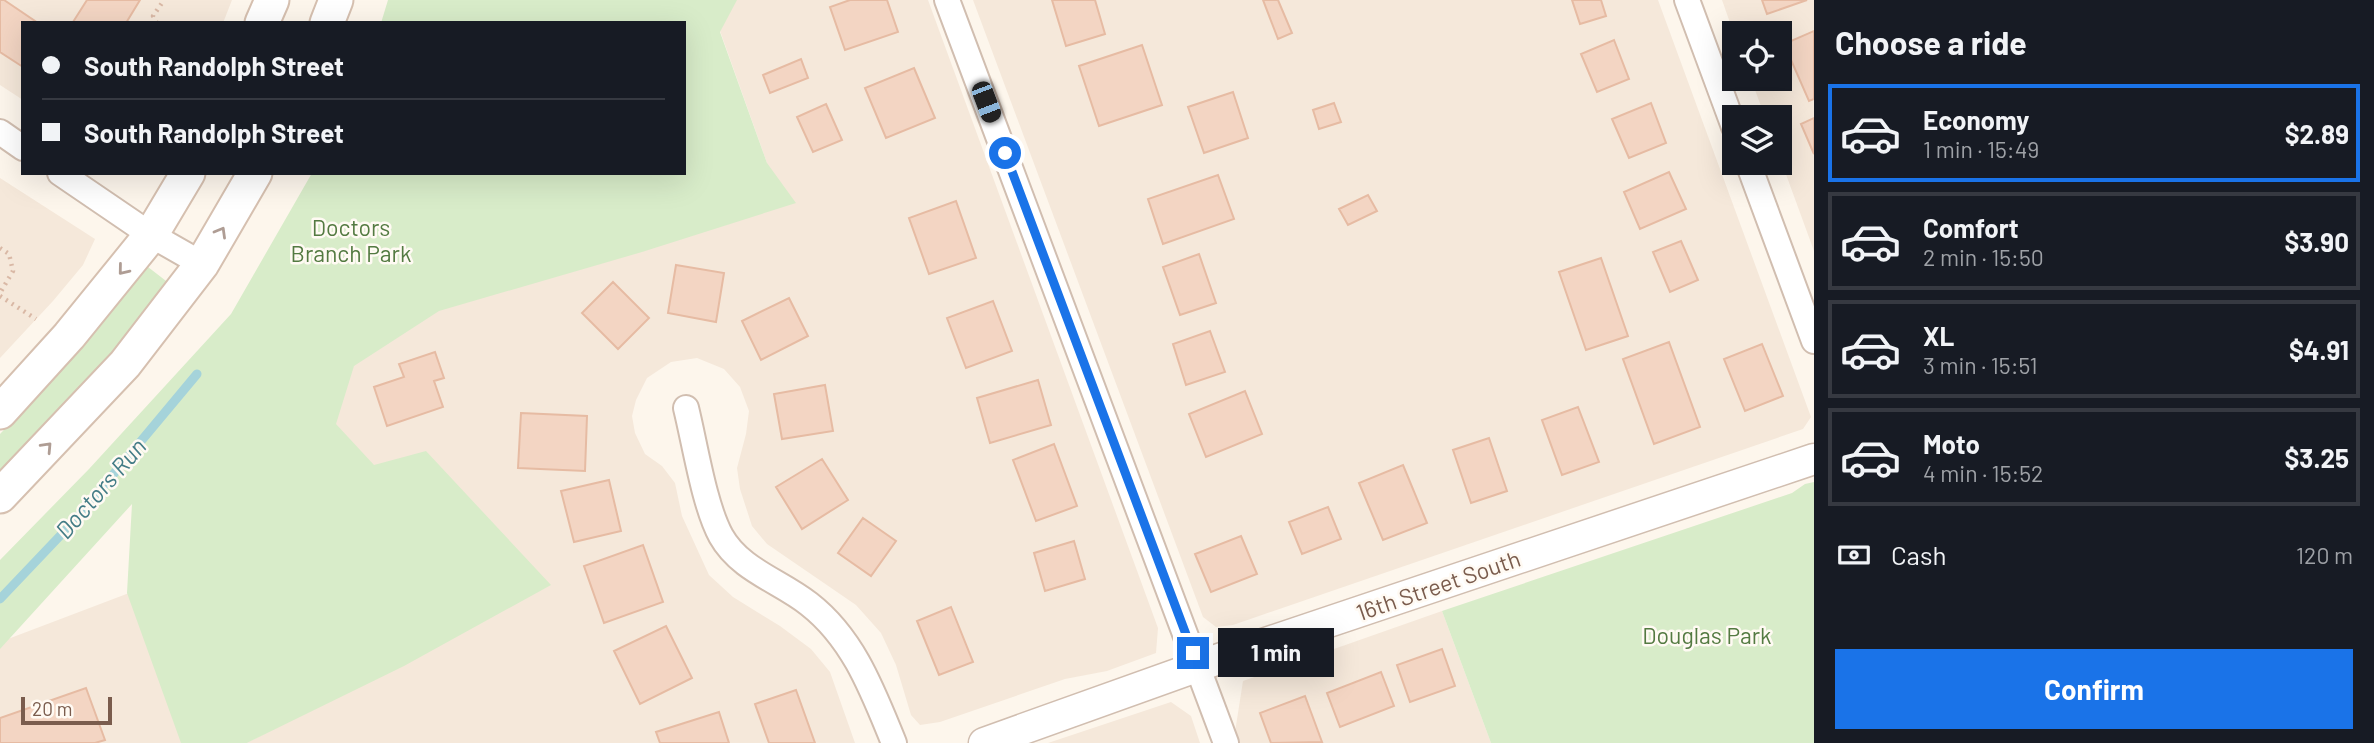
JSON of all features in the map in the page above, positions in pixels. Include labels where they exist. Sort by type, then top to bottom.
[{"type":"main road","points":[[263,21],[272,0]]},
{"type":"main road","points":[[328,21],[336,0]]},
{"type":"main road","points":[[0,412],[69,337],[151,235],[187,175]]},
{"type":"main road","points":[[0,496],[125,364],[202,264],[254,175]]},
{"type":"street","points":[[947,0],[1226,743]]},
{"type":"street","points":[[1687,0],[1726,105]]},
{"type":"street","points":[[0,132],[21,147]]},
{"type":"street","points":[[63,175],[151,235],[202,264]]},
{"type":"street","points":[[1752,175],[1814,341]]},
{"type":"street","points":[[687,408],[709,502],[721,536],[738,558],[762,576],[808,603],[836,628],[865,675],[894,743]]},
{"type":"street","name":"16th Street South","points":[[984,743],[1198,666],[1814,459]]},
{"type":"path","points":[[156,21],[153,16],[164,0]]},
{"type":"path","points":[[0,248],[9,254],[13,271],[0,294],[36,319]]},
{"type":"shaded area","points":[[0,0],[232,0],[224,21],[21,21],[21,99],[0,85]]},
{"type":"shaded area","points":[[709,0],[928,0],[1158,628],[1156,653],[1107,671],[1065,679],[940,722],[920,725],[911,715],[896,665],[881,633],[856,605],[767,544],[752,526],[740,489],[737,468],[749,411],[740,387],[724,369],[697,358],[671,362],[647,378],[636,400],[632,416],[635,433],[645,454],[662,466],[675,483],[682,516],[709,575],[733,597],[811,649],[830,672],[855,743],[247,743],[294,718],[279,365],[767,163]]},
{"type":"shaded area","points":[[973,0],[1658,0],[1811,417],[1803,429],[1233,625],[1216,627],[1203,617]]},
{"type":"shaded area","points":[[1722,0],[1814,0],[1814,251],[1786,175],[1792,175],[1792,105],[1761,105],[1755,91],[1792,91],[1792,21],[1729,21]]},
{"type":"shaded area","points":[[0,178],[95,239],[83,265],[0,358]]},
{"type":"shaded area","points":[[137,590],[189,743],[0,743],[0,642]]},
{"type":"shaded area","points":[[1442,611],[1491,743],[1239,743],[1235,732],[1243,681]]},
{"type":"shaded area","points":[[1171,702],[1191,716],[1200,743],[1048,743]]},
{"type":"green space","name":"Doctors Branch Park","points":[[388,0],[737,0],[720,32],[767,163],[796,203],[642,252],[439,311],[354,366],[336,424],[374,465],[426,451],[551,585],[404,666],[247,743],[181,743],[127,593],[132,504],[0,649],[0,560],[89,469],[231,314],[311,175],[686,175],[686,21],[382,21]]},
{"type":"green space","points":[[148,267],[170,284],[68,405],[0,474],[0,434],[80,351]]},
{"type":"green space","name":"Douglas Park","points":[[1814,482],[1814,743],[1491,743],[1442,611],[1792,493],[1805,484]]},
{"type":"building","points":[[0,0],[4,0],[35,21],[21,21],[21,66],[0,52]]},
{"type":"building","points":[[87,0],[140,0],[127,21],[74,21]]},
{"type":"building","points":[[850,0],[887,0],[898,32],[845,50],[830,7]]},
{"type":"building","points":[[1052,0],[1095,0],[1105,34],[1066,46]]},
{"type":"building","points":[[1263,0],[1278,0],[1292,33],[1278,39]]},
{"type":"building","points":[[1572,0],[1601,0],[1606,16],[1580,24]]},
{"type":"building","points":[[1762,0],[1807,0],[1767,14]]},
{"type":"building","points":[[1814,31],[1814,99],[1809,101],[1792,62],[1792,41]]},
{"type":"building","points":[[1614,40],[1629,79],[1597,92],[1581,54]]},
{"type":"building","points":[[1142,45],[1162,105],[1099,126],[1079,66]]},
{"type":"building","points":[[801,59],[808,78],[770,93],[763,75]]},
{"type":"building","points":[[914,68],[935,118],[886,138],[865,88]]},
{"type":"building","points":[[1233,92],[1248,138],[1204,153],[1188,107]]},
{"type":"building","points":[[1334,103],[1341,122],[1319,129],[1313,110]]},
{"type":"building","points":[[1651,103],[1666,143],[1629,158],[1612,119]]},
{"type":"building","points":[[826,104],[842,140],[813,152],[797,117]]},
{"type":"building","points":[[1814,118],[1814,154],[1801,124]]},
{"type":"building","points":[[1669,172],[1686,209],[1640,229],[1624,192]]},
{"type":"building","points":[[1218,175],[1234,219],[1163,244],[1148,199]]},
{"type":"building","points":[[1368,195],[1377,211],[1348,225],[1339,209]]},
{"type":"building","points":[[956,201],[976,258],[929,274],[909,218]]},
{"type":"building","points":[[1681,241],[1698,280],[1670,292],[1653,252]]},
{"type":"building","points":[[1199,254],[1216,303],[1180,315],[1163,267]]},
{"type":"building","points":[[1601,258],[1628,336],[1586,350],[1559,272]]},
{"type":"building","points":[[676,265],[724,273],[716,322],[668,313]]},
{"type":"building","points":[[613,282],[649,318],[618,349],[582,313]]},
{"type":"building","points":[[789,298],[808,336],[761,360],[742,321]]},
{"type":"building","points":[[993,301],[1012,351],[966,368],[947,318]]},
{"type":"building","points":[[1210,331],[1225,372],[1186,385],[1173,344]]},
{"type":"building","points":[[1669,342],[1700,427],[1654,444],[1623,359]]},
{"type":"building","points":[[1762,344],[1783,396],[1745,411],[1724,359]]},
{"type":"building","points":[[435,352],[444,378],[434,381],[443,407],[387,426],[374,387],[404,377],[399,364]]},
{"type":"building","points":[[1038,380],[1051,425],[990,443],[977,398]]},
{"type":"building","points":[[825,385],[833,431],[782,439],[774,394]]},
{"type":"building","points":[[1245,391],[1262,434],[1206,457],[1189,414]]},
{"type":"building","points":[[1578,407],[1599,462],[1562,475],[1542,420]]},
{"type":"building","points":[[521,413],[587,416],[585,471],[518,468]]},
{"type":"building","points":[[1489,438],[1507,491],[1471,503],[1453,450]]},
{"type":"building","points":[[1054,444],[1077,506],[1036,521],[1013,460]]},
{"type":"building","points":[[822,459],[848,500],[802,529],[776,487]]},
{"type":"building","points":[[1403,465],[1427,523],[1383,540],[1359,483]]},
{"type":"building","points":[[609,480],[621,531],[574,542],[561,491]]},
{"type":"building","points":[[1328,507],[1341,539],[1302,554],[1289,522]]},
{"type":"building","points":[[863,518],[896,541],[871,576],[838,553]]},
{"type":"building","points":[[1241,536],[1257,574],[1211,592],[1195,554]]},
{"type":"building","points":[[1074,541],[1085,579],[1045,591],[1034,553]]},
{"type":"building","points":[[643,545],[663,602],[604,623],[584,566]]},
{"type":"building","points":[[951,607],[973,662],[939,675],[917,621]]},
{"type":"building","points":[[666,626],[692,678],[640,704],[614,651]]},
{"type":"building","points":[[1442,649],[1455,686],[1410,702],[1397,665]]},
{"type":"building","points":[[1381,672],[1394,706],[1340,727],[1327,693]]},
{"type":"building","points":[[86,688],[105,740],[95,743],[0,743],[0,718]]},
{"type":"building","points":[[796,690],[815,743],[769,743],[755,704]]},
{"type":"building","points":[[1305,696],[1322,742],[1271,743],[1260,713]]},
{"type":"building","points":[[719,712],[729,743],[660,743],[656,732]]},
{"type":"waterway","name":"Doctors Run","points":[[0,599],[76,519],[197,374]]},
{"type":"route","points":[[1005,153],[1193,653]]}]
